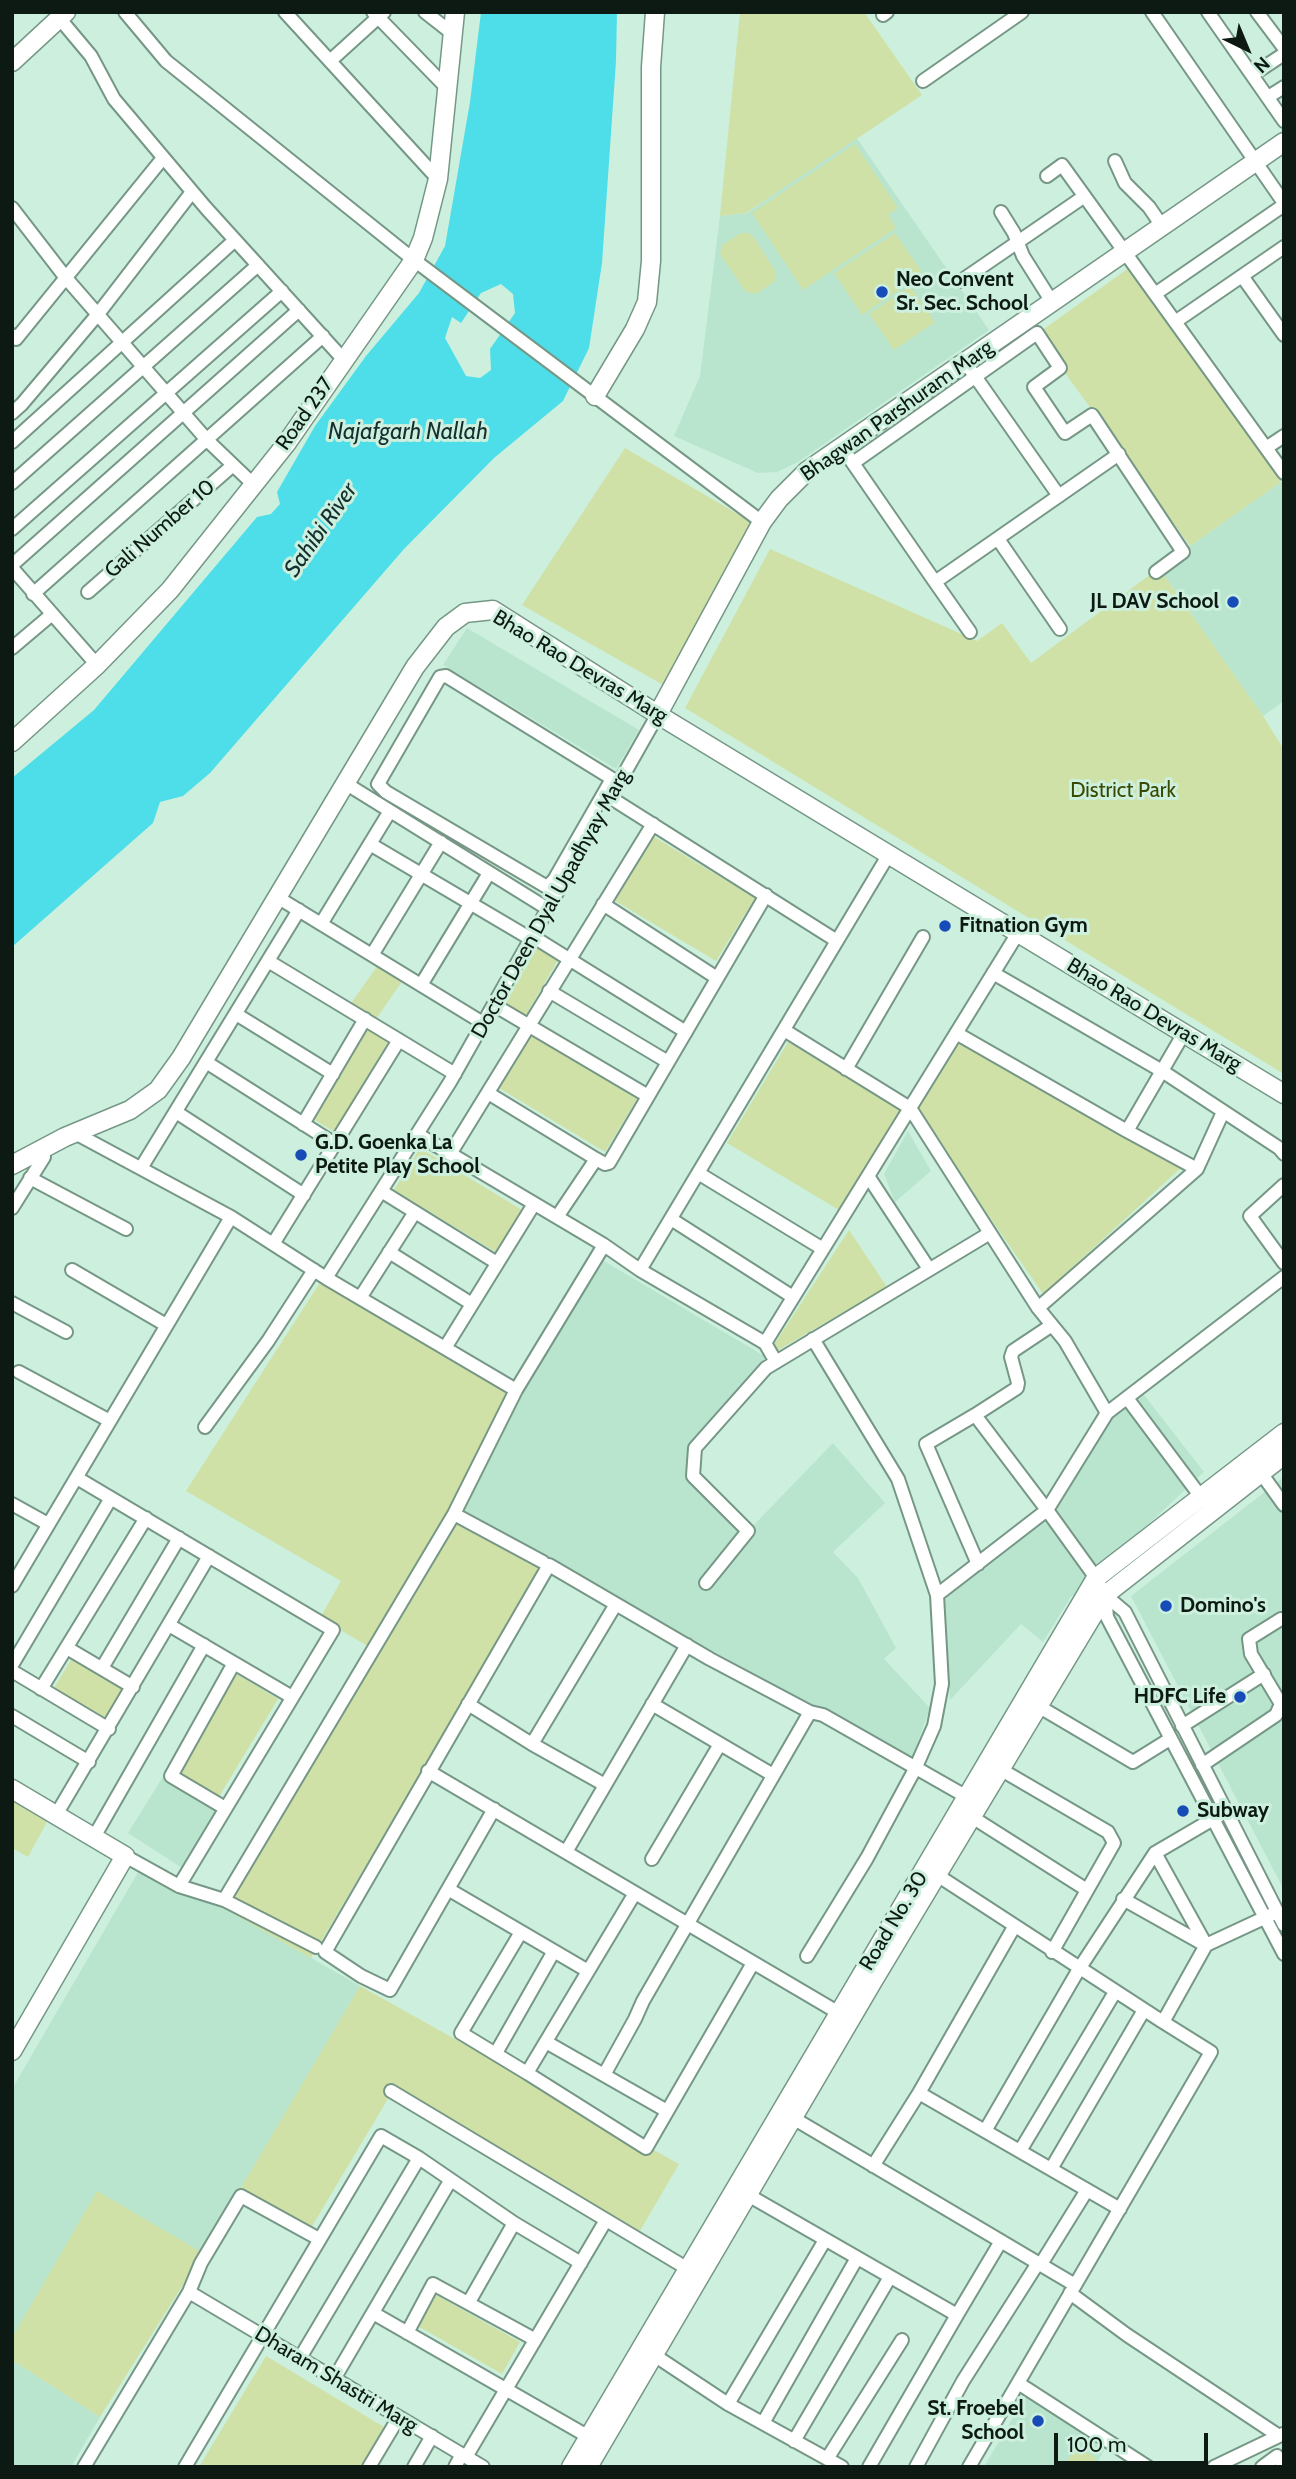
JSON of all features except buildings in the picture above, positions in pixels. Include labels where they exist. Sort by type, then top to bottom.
[{"type":"street","points":[[125,12],[166,61],[420,265],[762,522]]},
{"type":"street","points":[[285,12],[438,179]]},
{"type":"street","points":[[425,12],[453,34]]},
{"type":"street","name":"Road 237","points":[[12,742],[97,665],[170,590],[286,443],[343,359],[420,265],[438,179],[455,12]]},
{"type":"street","points":[[589,392],[635,329],[647,302],[651,261],[651,67],[655,12]]},
{"type":"street","points":[[923,81],[1022,12]]},
{"type":"street","points":[[1152,12],[1284,204],[1155,294]]},
{"type":"street","points":[[1208,12],[1284,121]]},
{"type":"street","points":[[1252,75],[1284,51],[1256,12]]},
{"type":"street","points":[[330,61],[378,14],[448,89]]},
{"type":"street","points":[[12,62],[63,15],[91,56],[114,99],[192,192],[343,359]]},
{"type":"street","points":[[1268,97],[1284,87]]},
{"type":"street","name":"Bhagwan Parshuram Marg","points":[[762,522],[779,499],[807,471],[965,362],[1032,326],[1052,302],[1284,142]]},
{"type":"street","points":[[13,339],[163,158]]},
{"type":"street","points":[[1115,161],[1125,183],[1149,207],[1162,226]]},
{"type":"street","points":[[1047,176],[1062,165],[1284,473]]},
{"type":"street","points":[[12,413],[98,314],[192,192]]},
{"type":"street","points":[[961,281],[1079,200]]},
{"type":"street","points":[[12,208],[65,278],[207,440],[254,485]]},
{"type":"street","points":[[1001,212],[1023,256],[1052,302]]},
{"type":"street","points":[[12,442],[235,240]]},
{"type":"street","points":[[1175,322],[1284,247]]},
{"type":"street","points":[[12,483],[258,265]]},
{"type":"street","points":[[1242,276],[1284,335]]},
{"type":"street","points":[[12,529],[282,291]]},
{"type":"street","points":[[97,665],[12,567],[299,310]]},
{"type":"street","points":[[853,463],[976,378],[1032,326],[1060,368],[1034,387],[1065,433],[1092,415],[1184,552],[1156,572]]},
{"type":"street","points":[[33,594],[323,336]]},
{"type":"street","points":[[965,362],[1059,496]]},
{"type":"street","points":[[1266,448],[1284,436]]},
{"type":"street","points":[[842,447],[970,632]]},
{"type":"street","points":[[935,582],[1119,454]]},
{"type":"street","name":"Gali Number 10","points":[[88,592],[232,466]]},
{"type":"street","name":"Doctor Deen Dyal Upadhyay Marg","points":[[326,1278],[455,1074],[611,797],[616,781],[658,714],[762,522]]},
{"type":"street","points":[[998,539],[1060,629]]},
{"type":"street","name":"Bhao Rao Devras Marg","points":[[12,1165],[43,1147],[130,1110],[158,1090],[180,1058],[415,667],[446,627],[465,613],[493,610],[658,714],[1284,1094]]},
{"type":"street","points":[[12,648],[51,615]]},
{"type":"street","points":[[446,676],[616,781],[547,887],[386,792],[378,784],[440,677],[446,676]]},
{"type":"street","points":[[345,783],[548,909]]},
{"type":"street","points":[[611,797],[837,940]]},
{"type":"street","points":[[321,924],[390,811]]},
{"type":"street","points":[[450,1154],[653,824]]},
{"type":"street","points":[[372,955],[441,842]]},
{"type":"street","points":[[370,844],[568,959],[686,1032]]},
{"type":"street","points":[[640,1270],[889,854]]},
{"type":"street","points":[[421,985],[489,873]]},
{"type":"street","points":[[488,1093],[605,1164],[611,1161],[766,895]]},
{"type":"street","points":[[277,897],[483,1023]]},
{"type":"street","points":[[603,904],[717,978]]},
{"type":"street","points":[[141,1168],[299,911]]},
{"type":"street","points":[[765,1343],[1018,933]]},
{"type":"street","points":[[845,1069],[923,937]]},
{"type":"street","points":[[268,961],[455,1074]]},
{"type":"street","points":[[993,974],[1161,1071],[1279,1147],[1284,1154]]},
{"type":"street","points":[[549,991],[668,1062]]},
{"type":"street","points":[[494,1005],[648,1096]]},
{"type":"street","points":[[236,1014],[333,1074]]},
{"type":"street","points":[[303,1124],[365,1019]]},
{"type":"street","points":[[784,1030],[910,1108],[1038,1308],[1065,1340],[1107,1413]]},
{"type":"street","points":[[956,1033],[1197,1169]]},
{"type":"street","points":[[1126,1131],[1184,1033]]},
{"type":"street","points":[[273,1244],[399,1040]]},
{"type":"street","points":[[206,1062],[335,1144]]},
{"type":"street","points":[[176,1112],[303,1195]]},
{"type":"street","points":[[1038,1308],[1197,1169],[1223,1112]]},
{"type":"street","points":[[75,1133],[231,1217],[326,1278],[516,1390]]},
{"type":"street","points":[[417,1135],[765,1343],[776,1362]]},
{"type":"street","points":[[12,1208],[44,1157],[43,1147]]},
{"type":"street","points":[[557,1217],[596,1158]]},
{"type":"street","points":[[698,1173],[823,1249]]},
{"type":"street","points":[[868,1176],[929,1269]]},
{"type":"street","points":[[30,1178],[126,1229]]},
{"type":"street","points":[[1284,1185],[1250,1216],[1284,1263]]},
{"type":"street","points":[[381,1191],[497,1264]]},
{"type":"street","points":[[445,1348],[534,1203]]},
{"type":"street","points":[[360,1298],[415,1212]]},
{"type":"street","points":[[12,1586],[231,1217]]},
{"type":"street","points":[[671,1219],[793,1297]]},
{"type":"street","points":[[706,1583],[748,1531],[693,1476],[695,1448],[766,1368],[990,1233]]},
{"type":"street","points":[[224,1900],[454,1514],[516,1390],[604,1245]]},
{"type":"street","points":[[389,1252],[472,1304]]},
{"type":"street","points":[[72,1270],[166,1325]]},
{"type":"street","points":[[205,1427],[268,1341],[314,1270]]},
{"type":"street","points":[[937,1595],[1048,1510],[1107,1413],[1284,1277]]},
{"type":"street","points":[[12,1303],[66,1332]]},
{"type":"street","points":[[978,1564],[926,1444],[1017,1388],[1011,1357],[1013,1351],[1052,1325]]},
{"type":"street","points":[[807,1956],[867,1858],[915,1769],[934,1726],[942,1684],[937,1595],[898,1479],[813,1339]]},
{"type":"street","points":[[19,1372],[110,1421]]},
{"type":"street","points":[[1127,1398],[1201,1497]]},
{"type":"street","points":[[975,1415],[1048,1510],[1105,1595],[1125,1612],[1284,1925]]},
{"type":"street","name":"Road No. 30","points":[[588,2467],[793,2118],[845,2017],[967,1797],[1096,1578],[1284,1433]]},
{"type":"street","name":"Road No. 30","points":[[571,2467],[688,2269],[937,1875],[1105,1595],[1284,1455]]},
{"type":"street","points":[[1261,1473],[1284,1506]]},
{"type":"street","points":[[77,1478],[333,1630],[178,1886]]},
{"type":"street","points":[[12,1665],[111,1498]]},
{"type":"street","points":[[12,1504],[48,1524]]},
{"type":"street","points":[[454,1514],[543,1562]]},
{"type":"street","points":[[41,1689],[146,1518]]},
{"type":"street","points":[[102,1668],[179,1538]]},
{"type":"street","points":[[56,1815],[209,1556]]},
{"type":"street","points":[[494,1810],[390,1990],[325,1952],[550,1565],[687,1645],[810,1712],[823,1715],[967,1797]]},
{"type":"street","points":[[1105,1595],[1107,1617],[1284,1954]]},
{"type":"street","points":[[532,1744],[616,1604]]},
{"type":"street","points":[[1202,1765],[1276,1715],[1280,1704],[1251,1654],[1249,1639],[1281,1619]]},
{"type":"street","points":[[169,1625],[292,1697]]},
{"type":"street","points":[[94,1838],[204,1645]]},
{"type":"street","points":[[566,1852],[687,1645]]},
{"type":"street","points":[[67,1647],[133,1687]]},
{"type":"street","points":[[225,1808],[171,1776],[234,1663]]},
{"type":"street","points":[[12,1671],[108,1729]]},
{"type":"street","points":[[1182,1726],[1264,1675]]},
{"type":"street","points":[[468,1704],[606,1785]]},
{"type":"street","points":[[652,1704],[773,1775]]},
{"type":"street","points":[[1038,1706],[1133,1762],[1170,1740]]},
{"type":"street","points":[[604,2075],[687,1924],[810,1712]]},
{"type":"street","points":[[12,1716],[89,1762]]},
{"type":"street","points":[[652,1859],[720,1744]]},
{"type":"street","points":[[1000,1769],[1108,1832],[1114,1843],[1052,1952]]},
{"type":"street","points":[[428,1771],[845,2017]]},
{"type":"street","points":[[12,1789],[178,1886],[224,1900],[316,1947]]},
{"type":"street","points":[[985,2131],[1079,1969],[1154,1853],[1225,1812]]},
{"type":"street","points":[[972,1816],[1087,1890]]},
{"type":"street","points":[[1154,1853],[1206,1945]]},
{"type":"street","points":[[12,2051],[125,1856]]},
{"type":"street","points":[[937,1875],[1052,1952],[1211,2052],[969,2467]]},
{"type":"street","points":[[448,1889],[588,1971]]},
{"type":"street","points":[[527,2073],[635,1893]]},
{"type":"street","points":[[1123,1899],[1206,1945]]},
{"type":"street","points":[[1163,2022],[1206,1945],[1277,1912]]},
{"type":"street","points":[[873,2166],[1014,1927]]},
{"type":"street","points":[[521,1931],[461,2033],[646,2148],[753,1963]]},
{"type":"street","points":[[496,2053],[554,1951]]},
{"type":"street","points":[[1020,2151],[1115,1992]]},
{"type":"street","points":[[1051,2169],[1144,2010]]},
{"type":"street","points":[[546,2042],[667,2111]]},
{"type":"street","points":[[391,2091],[688,2269]]},
{"type":"street","points":[[919,2092],[1119,2209]]},
{"type":"street","points":[[793,2118],[1039,2264],[1127,2335],[1277,2437],[1281,2461],[1262,2467]]},
{"type":"street","points":[[185,2467],[381,2136],[419,2158],[514,2223],[581,2263]]},
{"type":"street","points":[[300,2358],[419,2158]]},
{"type":"street","points":[[334,2379],[450,2181]]},
{"type":"street","points":[[916,2467],[963,2381],[1087,2190]]},
{"type":"street","points":[[748,2195],[957,2315]]},
{"type":"street","points":[[84,2467],[189,2292],[201,2263],[241,2196],[319,2238]]},
{"type":"street","points":[[455,2467],[607,2220]]},
{"type":"street","points":[[469,2302],[514,2223]]},
{"type":"street","points":[[728,2403],[825,2239]]},
{"type":"street","points":[[869,2467],[1001,2241]]},
{"type":"street","points":[[763,2423],[857,2258]]},
{"type":"street","points":[[794,2441],[890,2277]]},
{"type":"street","points":[[407,2333],[433,2284],[534,2339]]},
{"type":"street","name":"Dharam Shastri Marg","points":[[189,2292],[483,2467]]},
{"type":"street","points":[[373,2313],[589,2437]]},
{"type":"street","points":[[827,2459],[902,2340]]},
{"type":"street","points":[[654,2355],[728,2403],[842,2467]]},
{"type":"street","points":[[1018,2383],[1148,2467]]},
{"type":"street","points":[[369,2467],[399,2417]]},
{"type":"street","points":[[414,2467],[432,2436]]},
{"type":"street","points":[[1214,2467],[1277,2437]]},
{"type":"shaded area","points":[[856,137],[989,330],[798,462],[777,472],[758,473],[674,436],[700,376],[720,216],[747,213]]},
{"type":"shaded area","name":"JL DAV School","points":[[1281,482],[1284,486],[1284,701],[1263,716],[1159,568]]},
{"type":"shaded area","points":[[467,628],[639,730],[616,769],[443,665]]},
{"type":"shaded area","points":[[908,1131],[931,1171],[895,1202],[884,1174]]},
{"type":"shaded area","points":[[604,1261],[766,1357],[722,1407],[686,1465],[747,1532],[833,1443],[885,1503],[833,1552],[858,1578],[896,1648],[884,1659],[930,1708],[911,1761],[454,1507],[516,1400]]},
{"type":"shaded area","points":[[1141,1391],[1204,1472],[1070,1598],[1043,1642],[1021,1624],[950,1700],[942,1602],[1049,1505],[1113,1403]]},
{"type":"shaded area","points":[[1284,1477],[1284,1890],[1131,1596]]},
{"type":"shaded area","points":[[167,1770],[231,1809],[193,1875],[128,1833]]},
{"type":"shaded area","points":[[144,1862],[360,1986],[203,2253],[12,2338],[12,2089]]},
{"type":"shaded area","points":[[15,2362],[100,2417],[71,2467],[12,2467],[12,2365]]},
{"type":"shaded area","name":"St. Froebel School","points":[[1025,2397],[1107,2445],[1095,2467],[984,2467]]},
{"type":"green space","points":[[740,12],[864,12],[922,95],[746,213],[720,216]]},
{"type":"green space","points":[[855,144],[898,208],[888,215],[896,228],[803,290],[752,213]]},
{"type":"green space","points":[[741,233],[753,236],[776,272],[775,281],[756,294],[745,291],[720,254],[722,245]]},
{"type":"green space","points":[[895,233],[923,274],[862,315],[834,273]]},
{"type":"green space","points":[[1130,267],[1281,482],[1190,546],[1037,334]]},
{"type":"green space","points":[[910,286],[935,322],[894,350],[869,314]]},
{"type":"green space","points":[[625,448],[753,523],[672,690],[522,605]]},
{"type":"green space","name":"District Park","points":[[770,549],[977,641],[1002,623],[1031,663],[1159,568],[1284,750],[1284,1074],[685,708]]},
{"type":"green space","points":[[651,835],[755,898],[716,961],[612,899]]},
{"type":"green space","points":[[537,948],[558,960],[526,1015],[505,1003]]},
{"type":"green space","points":[[378,965],[403,980],[374,1022],[349,1006]]},
{"type":"green space","points":[[366,1029],[388,1042],[335,1132],[313,1119]]},
{"type":"green space","points":[[531,1035],[637,1099],[605,1152],[499,1088]]},
{"type":"green space","points":[[788,1042],[900,1109],[839,1210],[727,1143]]},
{"type":"green space","points":[[957,1042],[1183,1166],[1043,1294],[915,1110]]},
{"type":"green space","points":[[420,1148],[522,1210],[496,1252],[394,1190]]},
{"type":"green space","points":[[849,1230],[887,1287],[766,1357]]},
{"type":"green space","points":[[326,1273],[516,1400],[454,1506],[548,1558],[311,1958],[223,1908],[373,1649],[320,1618],[341,1581],[186,1491]]},
{"type":"green space","points":[[72,1658],[124,1687],[105,1720],[53,1690]]},
{"type":"green space","points":[[228,1669],[278,1699],[217,1800],[167,1770]]},
{"type":"green space","points":[[12,1800],[48,1820],[28,1857],[12,1848]]},
{"type":"green space","points":[[360,1986],[679,2164],[637,2236],[389,2097],[311,2228],[239,2191]]},
{"type":"green space","points":[[97,2191],[203,2253],[100,2417],[12,2360],[12,2338]]},
{"type":"green space","points":[[434,2294],[520,2342],[502,2374],[416,2325]]},
{"type":"green space","points":[[266,2356],[384,2427],[360,2467],[199,2467]]},
{"type":"green space","points":[[1077,2446],[1096,2458],[1090,2467],[1071,2467],[1066,2463]]},
{"type":"water","name":"Najafgarh Nallah","points":[[481,12],[617,12],[602,263],[589,348],[563,401],[494,458],[404,549],[210,773],[183,796],[160,802],[153,823],[12,947],[12,778],[94,710],[257,517],[271,514],[280,504],[277,492],[315,426],[366,356],[419,293],[445,246],[470,102]],"holes":[[[501,284],[513,294],[515,313],[490,349],[491,370],[480,378],[466,376],[445,338],[452,317],[461,323],[481,293]]]},
{"type":"place","name":"Neo Convent Sr. Sec. School","points":[[882,292]]},
{"type":"place","name":"JL DAV School","points":[[1233,602]]},
{"type":"place","name":"Fitnation Gym","points":[[945,926]]},
{"type":"place","name":"G.D. Goenka La Petite Play School","points":[[301,1155]]},
{"type":"place","name":"Domino's","points":[[1166,1606]]},
{"type":"place","name":"HDFC Life","points":[[1240,1697]]},
{"type":"place","name":"Subway","points":[[1183,1811]]},
{"type":"place","name":"St. Froebel School","points":[[1038,2421]]},
{"type":"water label","name":"Sahibi River","points":[[321,530]]}]
